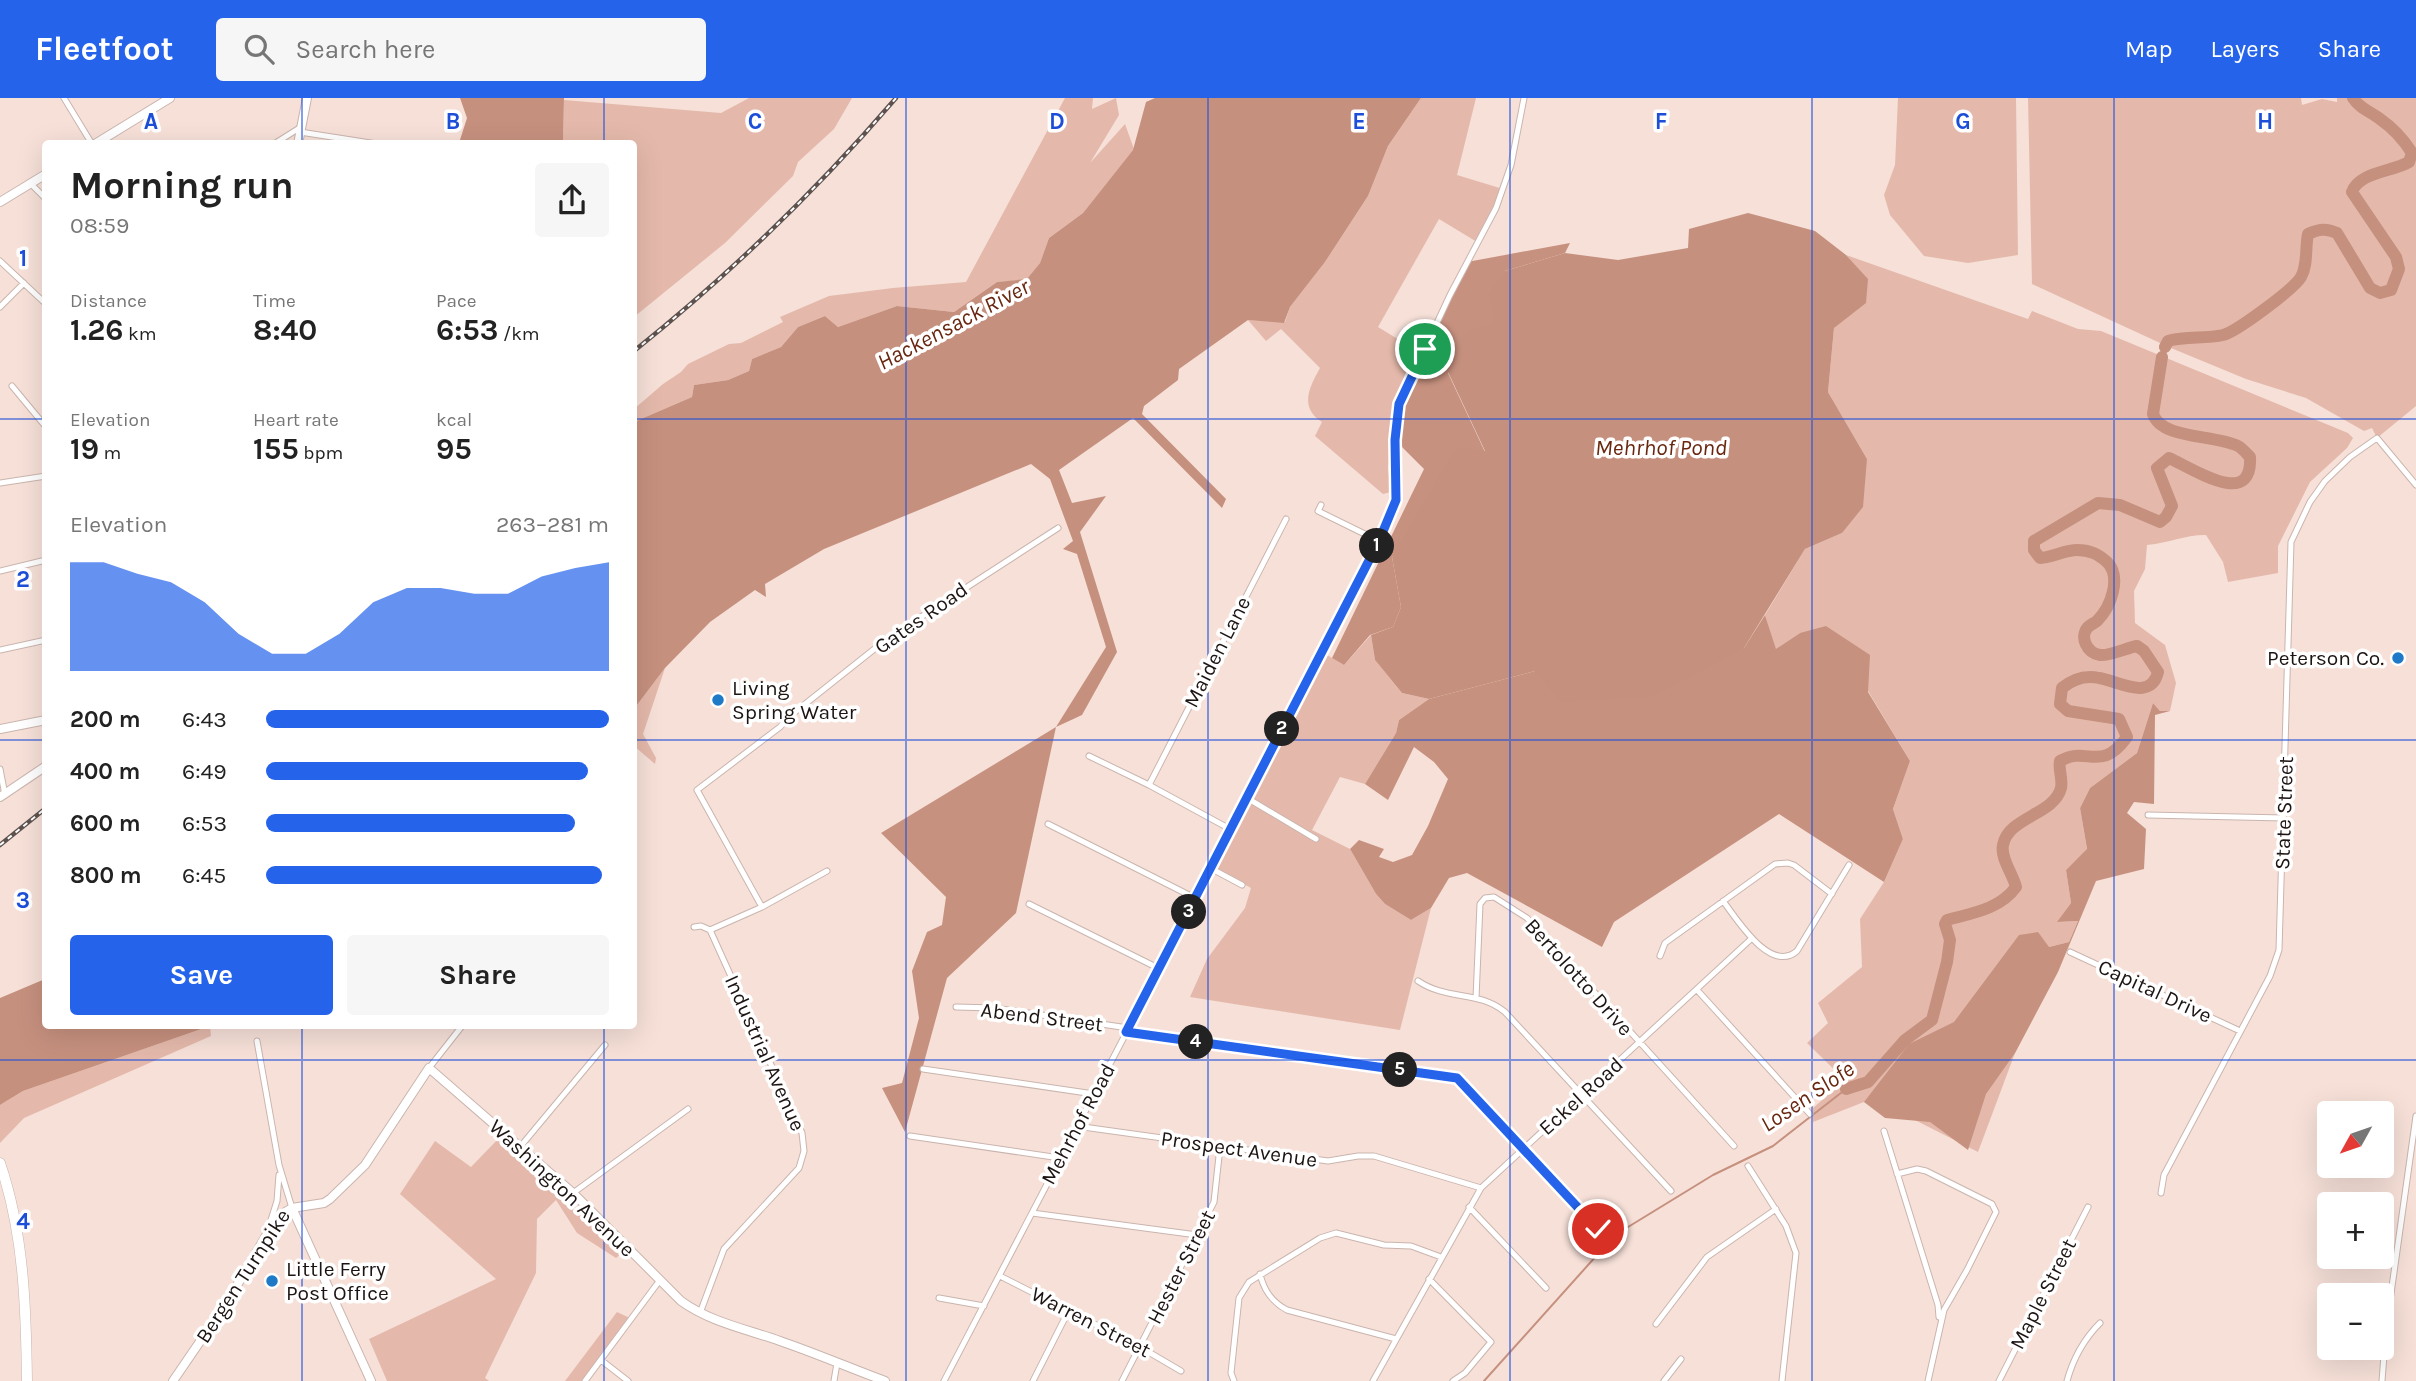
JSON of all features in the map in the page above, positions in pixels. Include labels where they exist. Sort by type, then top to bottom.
[{"type":"highway","points":[[0,1163],[12,1201],[19,1238],[27,1381]]},
{"type":"street","points":[[64,98],[91,140]]},
{"type":"street","points":[[101,140],[170,98]]},
{"type":"street","points":[[299,140],[307,98]]},
{"type":"street","name":"Mehrhof Road","points":[[944,1381],[1212,869],[1230,829],[1379,541],[1396,500],[1395,440],[1399,404],[1450,295],[1496,208],[1511,165],[1524,98]]},
{"type":"street","points":[[282,140],[301,130],[355,140]]},
{"type":"street","points":[[0,201],[42,176]]},
{"type":"street","points":[[30,183],[42,195]]},
{"type":"street","points":[[0,261],[42,300]]},
{"type":"street","points":[[0,307],[24,283]]},
{"type":"street","points":[[12,386],[42,422]]},
{"type":"street","name":"State Street","points":[[2161,1193],[2164,1175],[2270,976],[2279,950],[2291,542],[2309,502],[2325,481],[2350,457],[2377,438],[2410,475]]},
{"type":"street","points":[[2416,471],[2410,475],[2416,485]]},
{"type":"street","points":[[0,483],[42,477]]},
{"type":"street","points":[[1321,505],[1318,510],[1379,541]]},
{"type":"street","name":"Maiden Lane","points":[[1149,785],[1286,519]]},
{"type":"street","name":"Gates Road","points":[[762,907],[697,790],[780,727],[790,716],[887,639],[1058,528]]},
{"type":"street","points":[[0,571],[42,561]]},
{"type":"street","points":[[0,650],[42,641]]},
{"type":"street","points":[[0,729],[42,721]]},
{"type":"street","points":[[1089,756],[1230,829]]},
{"type":"street","points":[[0,769],[2,797]]},
{"type":"street","points":[[2,797],[42,769]]},
{"type":"street","points":[[1247,798],[1316,839]]},
{"type":"street","points":[[2148,815],[2284,818]]},
{"type":"street","points":[[1048,824],[1196,899]]},
{"type":"street","points":[[1660,956],[1665,943],[1770,866],[1782,862],[1794,865],[1832,894]]},
{"type":"street","points":[[1723,901],[1751,939],[1777,956],[1793,955],[1849,865]]},
{"type":"street","points":[[1212,869],[1242,886]]},
{"type":"street","points":[[694,928],[701,926],[710,930],[762,907],[827,871]]},
{"type":"street","name":"Bertolotto Drive","points":[[1475,998],[1480,904],[1489,896],[1523,915],[1734,1146]]},
{"type":"street","points":[[1029,904],[1160,969]]},
{"type":"street","name":"Industrial Avenue","points":[[700,1314],[724,1249],[794,1176],[804,1151],[802,1133],[710,930]]},
{"type":"street","name":"Eckel Road","points":[[1373,1381],[1481,1188],[1698,991],[1751,939]]},
{"type":"street","name":"Capital Drive","points":[[2070,952],[2240,1031]]},
{"type":"street","points":[[1418,981],[1436,992],[1490,1002],[1505,1012],[1671,1191]]},
{"type":"street","points":[[1698,991],[1811,1114]]},
{"type":"street","name":"Abend Street","points":[[956,1007],[995,1008],[1457,1078],[1524,1149]]},
{"type":"street","points":[[371,1381],[292,1209],[324,1203],[365,1165],[429,1068],[460,1029]]},
{"type":"street","name":"Bergen Turnpike","points":[[173,1381],[229,1299],[268,1230],[277,1217],[292,1209],[279,1165],[257,1041]]},
{"type":"street","points":[[520,1147],[605,1045]]},
{"type":"street","name":"Washington Avenue","points":[[429,1068],[573,1193],[681,1301],[700,1314],[885,1381]]},
{"type":"street","points":[[923,1069],[1094,1094]]},
{"type":"street","points":[[573,1193],[688,1109]]},
{"type":"street","points":[[2382,1381],[2386,1329],[2416,1116]]},
{"type":"street","name":"Prospect Avenue","points":[[1076,1126],[1328,1161],[1374,1156],[1481,1188]]},
{"type":"street","points":[[1884,1131],[1938,1306],[1939,1327]]},
{"type":"street","points":[[910,1136],[1060,1158]]},
{"type":"street","name":"Hester Street","points":[[1122,1381],[1214,1202],[1220,1147]]},
{"type":"street","points":[[1524,1149],[1598,1229]]},
{"type":"street","points":[[268,1230],[277,1200],[279,1165]]},
{"type":"street","points":[[1748,1166],[1791,1234],[1797,1265],[1783,1381]]},
{"type":"street","points":[[1897,1174],[1917,1169],[1926,1171],[1992,1203],[1996,1208],[1967,1270],[1944,1310],[1928,1381]]},
{"type":"street","points":[[1469,1207],[1546,1288]]},
{"type":"street","name":"Maple Street","points":[[1999,1381],[2088,1207]]},
{"type":"street","points":[[1656,1324],[1707,1257],[1776,1209]]},
{"type":"street","points":[[1032,1213],[1197,1235]]},
{"type":"street","points":[[1234,1381],[1231,1373],[1240,1294],[1249,1282],[1320,1238],[1336,1233],[1384,1245],[1411,1246],[1441,1257]]},
{"type":"street","points":[[1260,1275],[1267,1294],[1287,1310],[1395,1339]]},
{"type":"street","name":"Warren Street","points":[[1000,1276],[1140,1347],[1181,1371]]},
{"type":"street","points":[[1429,1279],[1491,1342],[1465,1373],[1453,1381]]},
{"type":"street","points":[[585,1381],[660,1280]]},
{"type":"street","points":[[939,1298],[984,1306]]},
{"type":"street","points":[[1033,1381],[1069,1310]]},
{"type":"street","points":[[2067,1381],[2086,1336],[2100,1323]]},
{"type":"street","points":[[1664,1381],[1681,1359]]},
{"type":"street","points":[[601,1360],[628,1381]]},
{"type":"street","points":[[834,1381],[837,1363]]},
{"type":"shaded area","points":[[749,98],[852,98],[834,129],[798,162],[793,176],[725,243],[637,315],[637,140],[563,140],[564,100],[721,113]]},
{"type":"shaded area","points":[[1065,98],[1093,98],[1092,109],[1116,98],[1119,115],[1090,163],[1125,124],[1134,149],[1083,213],[1049,238],[1040,263],[1027,280],[997,282],[954,312],[897,306],[838,327],[825,316],[798,327],[781,347],[752,359],[749,371],[728,380],[694,385],[692,397],[637,421],[637,406],[688,364],[729,344],[741,343],[783,322],[780,317],[829,296],[966,282]]},
{"type":"shaded area","points":[[1421,98],[1476,98],[1457,175],[1503,189],[1477,242],[1439,219],[1378,327],[1419,352],[1398,398],[1389,430],[1391,448],[1388,468],[1391,492],[1383,494],[1315,436],[1322,422],[1310,410],[1308,397],[1320,368],[1281,329],[1266,341],[1248,320],[1285,322],[1290,307],[1325,262],[1368,196],[1388,146]]},
{"type":"shaded area","points":[[1898,98],[2016,98],[2018,255],[1968,263],[1924,256],[1890,215],[1884,195],[1895,165]]},
{"type":"shaded area","points":[[2028,98],[2301,98],[2302,105],[2322,99],[2337,102],[2337,98],[2416,98],[2416,406],[2377,438],[2372,428],[2364,431],[2306,398],[2246,379],[2171,348],[2032,284]]},
{"type":"shaded area","points":[[1570,243],[1565,253],[1505,271],[1495,324],[1448,373],[1485,452],[1392,557],[1401,607],[1393,627],[1370,635],[1344,665],[1332,658],[1424,469],[1395,440],[1399,404],[1467,262]]},
{"type":"shaded area","points":[[1846,255],[2028,319],[2032,311],[2078,329],[2101,331],[2348,433],[2353,438],[2347,448],[2310,482],[2278,546],[2278,573],[2228,582],[2223,562],[2206,535],[2147,545],[2145,569],[2134,591],[2135,623],[2165,645],[2176,683],[2170,711],[2160,711],[2153,703],[2137,753],[2090,788],[2080,808],[2087,850],[2066,870],[2071,903],[2058,922],[2078,921],[2069,942],[2049,947],[2026,969],[2052,982],[2015,1053],[1978,1152],[1909,1117],[1864,1102],[1813,1122],[1813,1108],[1845,1080],[1807,1043],[1828,1023],[1818,1003],[1862,967],[1860,919],[1884,882],[1903,839],[1893,809],[1910,761],[1868,691],[1800,633],[1776,650],[1765,615],[1805,549],[1842,533],[1867,459],[1828,392],[1834,328],[1867,279]]},
{"type":"shaded area","points":[[1765,615],[1776,649],[1800,633],[1826,626],[1870,655],[1868,692],[1910,761],[1893,809],[1903,839],[1884,882],[1779,814],[1614,922],[1602,947],[1467,873],[1449,878],[1431,908],[1411,920],[1385,904],[1376,894],[1350,849],[1359,840],[1384,849],[1379,857],[1393,862],[1412,855],[1448,779],[1434,762],[1414,747],[1388,800],[1365,784],[1396,733],[1399,720],[1429,699],[1535,671],[1744,648]]},
{"type":"shaded area","points":[[1371,635],[1375,660],[1402,693],[1429,699],[1399,720],[1396,733],[1365,784],[1340,777],[1312,830],[1350,849],[1376,894],[1385,904],[1411,920],[1431,908],[1400,1030],[1190,997],[1207,959],[1245,908],[1251,888],[1217,869],[1327,655],[1344,665]]},
{"type":"shaded area","points":[[665,668],[643,734],[656,758],[655,764],[637,749],[637,705]]},
{"type":"shaded area","points":[[2153,703],[2160,711],[2170,711],[2155,715],[2154,804],[2134,802],[2127,813],[2146,829],[2144,869],[2096,881],[2058,972],[2015,1053],[1986,1094],[1968,1150],[1930,1122],[1885,1118],[1864,1102],[1909,1044],[1954,1022],[2019,935],[2038,932],[2049,947],[2069,942],[2078,921],[2057,922],[2071,903],[2066,870],[2087,849],[2080,808],[2090,788],[2137,753]]},
{"type":"shaded area","points":[[1056,727],[1016,913],[947,978],[905,1132],[882,1088],[902,1083],[919,1018],[912,971],[927,932],[942,925],[946,897],[881,833]]},
{"type":"shaded area","points":[[201,1029],[210,1029],[211,1036],[24,1118],[0,1143],[0,1105],[23,1091]]},
{"type":"shaded area","points":[[500,1137],[621,1254],[616,1258],[577,1233],[556,1200],[537,1219],[536,1273],[485,1378],[489,1381],[387,1381],[369,1339],[496,1279],[400,1194],[435,1141],[471,1167]]},
{"type":"shaded area","points":[[617,1312],[632,1319],[585,1381],[565,1381]]},
{"type":"water","points":[[460,98],[564,98],[563,140],[460,140],[467,118]]},
{"type":"water","name":"Hackensack River","points":[[1155,98],[1421,98],[1388,146],[1368,196],[1325,262],[1290,307],[1284,323],[1248,320],[1179,369],[1178,380],[1144,406],[1142,414],[1226,499],[1222,508],[1133,418],[1059,470],[1072,503],[1106,496],[1080,532],[1117,652],[1082,715],[1056,727],[1106,647],[1077,554],[1063,549],[1073,541],[1050,479],[1031,464],[824,549],[765,584],[766,597],[755,590],[710,622],[665,668],[637,705],[637,421],[692,397],[694,385],[728,380],[749,371],[752,359],[781,347],[798,327],[825,316],[838,327],[897,306],[954,312],[997,282],[1027,279],[1040,263],[1049,238],[1083,213],[1133,150],[1146,102]]},
{"type":"water","name":"Mehrhof Pond","points":[[1748,213],[1815,231],[1846,255],[1868,279],[1866,303],[1834,328],[1828,392],[1867,459],[1863,507],[1842,533],[1805,549],[1744,648],[1653,696],[1561,702],[1535,671],[1429,699],[1402,693],[1375,660],[1371,635],[1393,627],[1401,607],[1392,557],[1456,448],[1485,451],[1448,372],[1452,347],[1469,330],[1495,324],[1489,294],[1505,271],[1565,253],[1618,260],[1688,248],[1689,229]]},
{"type":"water","points":[[42,980],[42,1029],[201,1029],[23,1091],[0,1105],[0,998]]},
{"type":"waterway","name":"Losen Slofe","points":[[2165,347],[2168,341],[2223,335],[2277,300],[2301,277],[2306,262],[2308,234],[2316,231],[2337,233],[2370,288],[2380,293],[2391,290],[2399,269],[2396,257],[2352,192],[2361,180],[2409,162],[2412,153],[2394,130],[2353,98]]},
{"type":"waterway","name":"Losen Slofe","points":[[1846,1089],[1868,1082],[1905,1040],[1932,1020],[1950,940],[1945,924],[1947,920],[1994,905],[2016,887],[2003,855],[2003,845],[2013,828],[2041,811],[2057,797],[2061,788],[2060,761],[2078,756],[2101,757],[2117,748],[2127,737],[2119,719],[2068,711],[2060,704],[2062,688],[2084,677],[2141,688],[2154,681],[2158,672],[2144,651],[2137,646],[2100,655],[2091,651],[2084,640],[2085,631],[2102,615],[2113,592],[2114,576],[2107,562],[2094,553],[2082,550],[2040,558],[2034,550],[2034,541],[2098,503],[2120,505],[2160,522],[2172,506],[2157,468],[2169,458],[2219,481],[2242,481],[2248,473],[2250,457],[2238,446],[2178,432],[2158,422],[2153,414],[2162,357]]},
{"type":"waterway","name":"Losen Slofe","points":[[1484,1381],[1615,1235],[1713,1175],[1773,1146],[1846,1089]]},
{"type":"railway","points":[[637,349],[771,231],[835,166],[896,98]]},
{"type":"railway","points":[[0,845],[42,811]]},
{"type":"place","name":"Peterson Co.","points":[[2398,658]]},
{"type":"place","name":"Living Spring Water","points":[[718,700]]},
{"type":"place","name":"Little Ferry Post Office","points":[[272,1281]]},
{"type":"route","points":[[1425,349],[1399,404],[1395,440],[1396,500],[1379,541],[1126,1032],[1457,1078],[1598,1229]]}]
